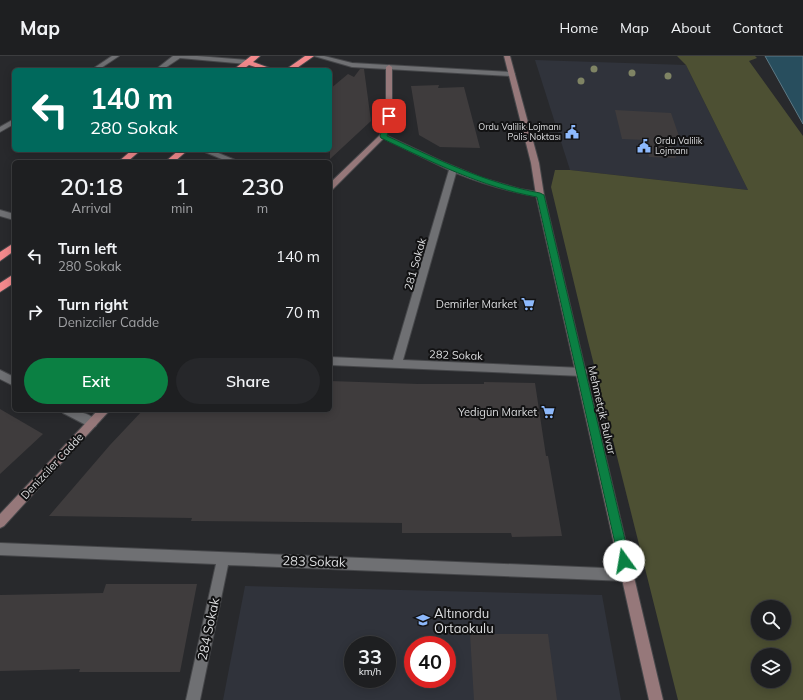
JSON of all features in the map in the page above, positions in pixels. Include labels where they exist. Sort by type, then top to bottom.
[{"type":"highway","points":[[240,68],[256,56]]},
{"type":"highway","points":[[292,68],[310,56]]},
{"type":"highway","points":[[247,62],[266,68]]},
{"type":"highway","points":[[124,160],[134,152]]},
{"type":"highway","points":[[172,160],[182,152]]},
{"type":"highway","points":[[0,257],[12,248]]},
{"type":"highway","points":[[0,288],[12,279]]},
{"type":"street","points":[[97,68],[116,56]]},
{"type":"street","points":[[161,68],[178,56],[247,62]]},
{"type":"street","points":[[317,56],[352,65],[512,74]]},
{"type":"street","name":"Mehmetçik Bulvar","points":[[507,56],[535,162],[540,195],[582,372],[656,700]]},
{"type":"street","points":[[332,185],[383,136],[389,116],[389,67]]},
{"type":"street","points":[[0,130],[12,122]]},
{"type":"street","points":[[383,136],[453,170],[515,191],[540,195]]},
{"type":"street","points":[[209,152],[231,160]]},
{"type":"street","name":"281 Sokak","points":[[397,364],[453,170]]},
{"type":"street","points":[[0,213],[12,216]]},
{"type":"street","name":"282 Sokak","points":[[332,362],[582,372]]},
{"type":"street","points":[[0,374],[12,381]]},
{"type":"street","points":[[71,412],[92,423]]},
{"type":"street","name":"Denizciler Cadde","points":[[0,522],[103,412]]},
{"type":"street","name":"283 Sokak","points":[[0,549],[627,574]]},
{"type":"street","name":"284 Sokak","points":[[193,700],[223,558]]},
{"type":"shaded area","name":"Ordu Valilik Lojmanı","points":[[535,60],[686,65],[748,190],[570,170]]},
{"type":"shaded area","name":"Altınordu Ortaokulu","points":[[245,586],[602,595],[621,700],[223,700]]},
{"type":"green space","points":[[677,56],[755,56],[757,58],[749,61],[803,136],[803,700],[678,700],[551,187],[555,170],[570,170],[748,190],[686,65]]},
{"type":"water","points":[[765,56],[803,56],[803,124]]},
{"type":"building","points":[[360,69],[364,69],[371,121],[330,159],[330,152],[332,152],[332,87],[348,74],[354,77]]},
{"type":"building","points":[[439,85],[438,88],[464,87],[480,148],[440,147],[419,135],[411,86]]},
{"type":"building","name":"Ordu Valilik Lojmanı","points":[[615,110],[671,113],[681,142],[671,142],[676,158],[649,157],[645,140],[622,139]]},
{"type":"building","points":[[332,381],[418,384],[484,384],[484,382],[535,383],[546,456],[548,456],[562,536],[512,537],[511,533],[402,533],[402,523],[191,521],[192,518],[49,516],[110,445],[141,412],[332,412]]},
{"type":"building","points":[[0,409],[43,434],[0,474]]},
{"type":"building","points":[[106,584],[197,584],[180,672],[79,672],[80,669],[0,671],[0,595],[103,593]]},
{"type":"building","points":[[470,634],[548,634],[557,700],[474,700]]},
{"type":"place","name":"Ordu Valilik Lojmanı Polis Noktası","points":[[572,132]]},
{"type":"place","name":"Ordu Valilik Lojmanı","points":[[644,146]]},
{"type":"place","name":"Demirler Market","points":[[528,304]]},
{"type":"place","name":"Yedigün Market","points":[[548,412]]},
{"type":"place","name":"Altınordu Ortaokulu","points":[[423,620]]},
{"type":"route","points":[[389,116],[388,124],[383,136],[453,170],[515,191],[540,195],[582,372],[624,561]]}]
